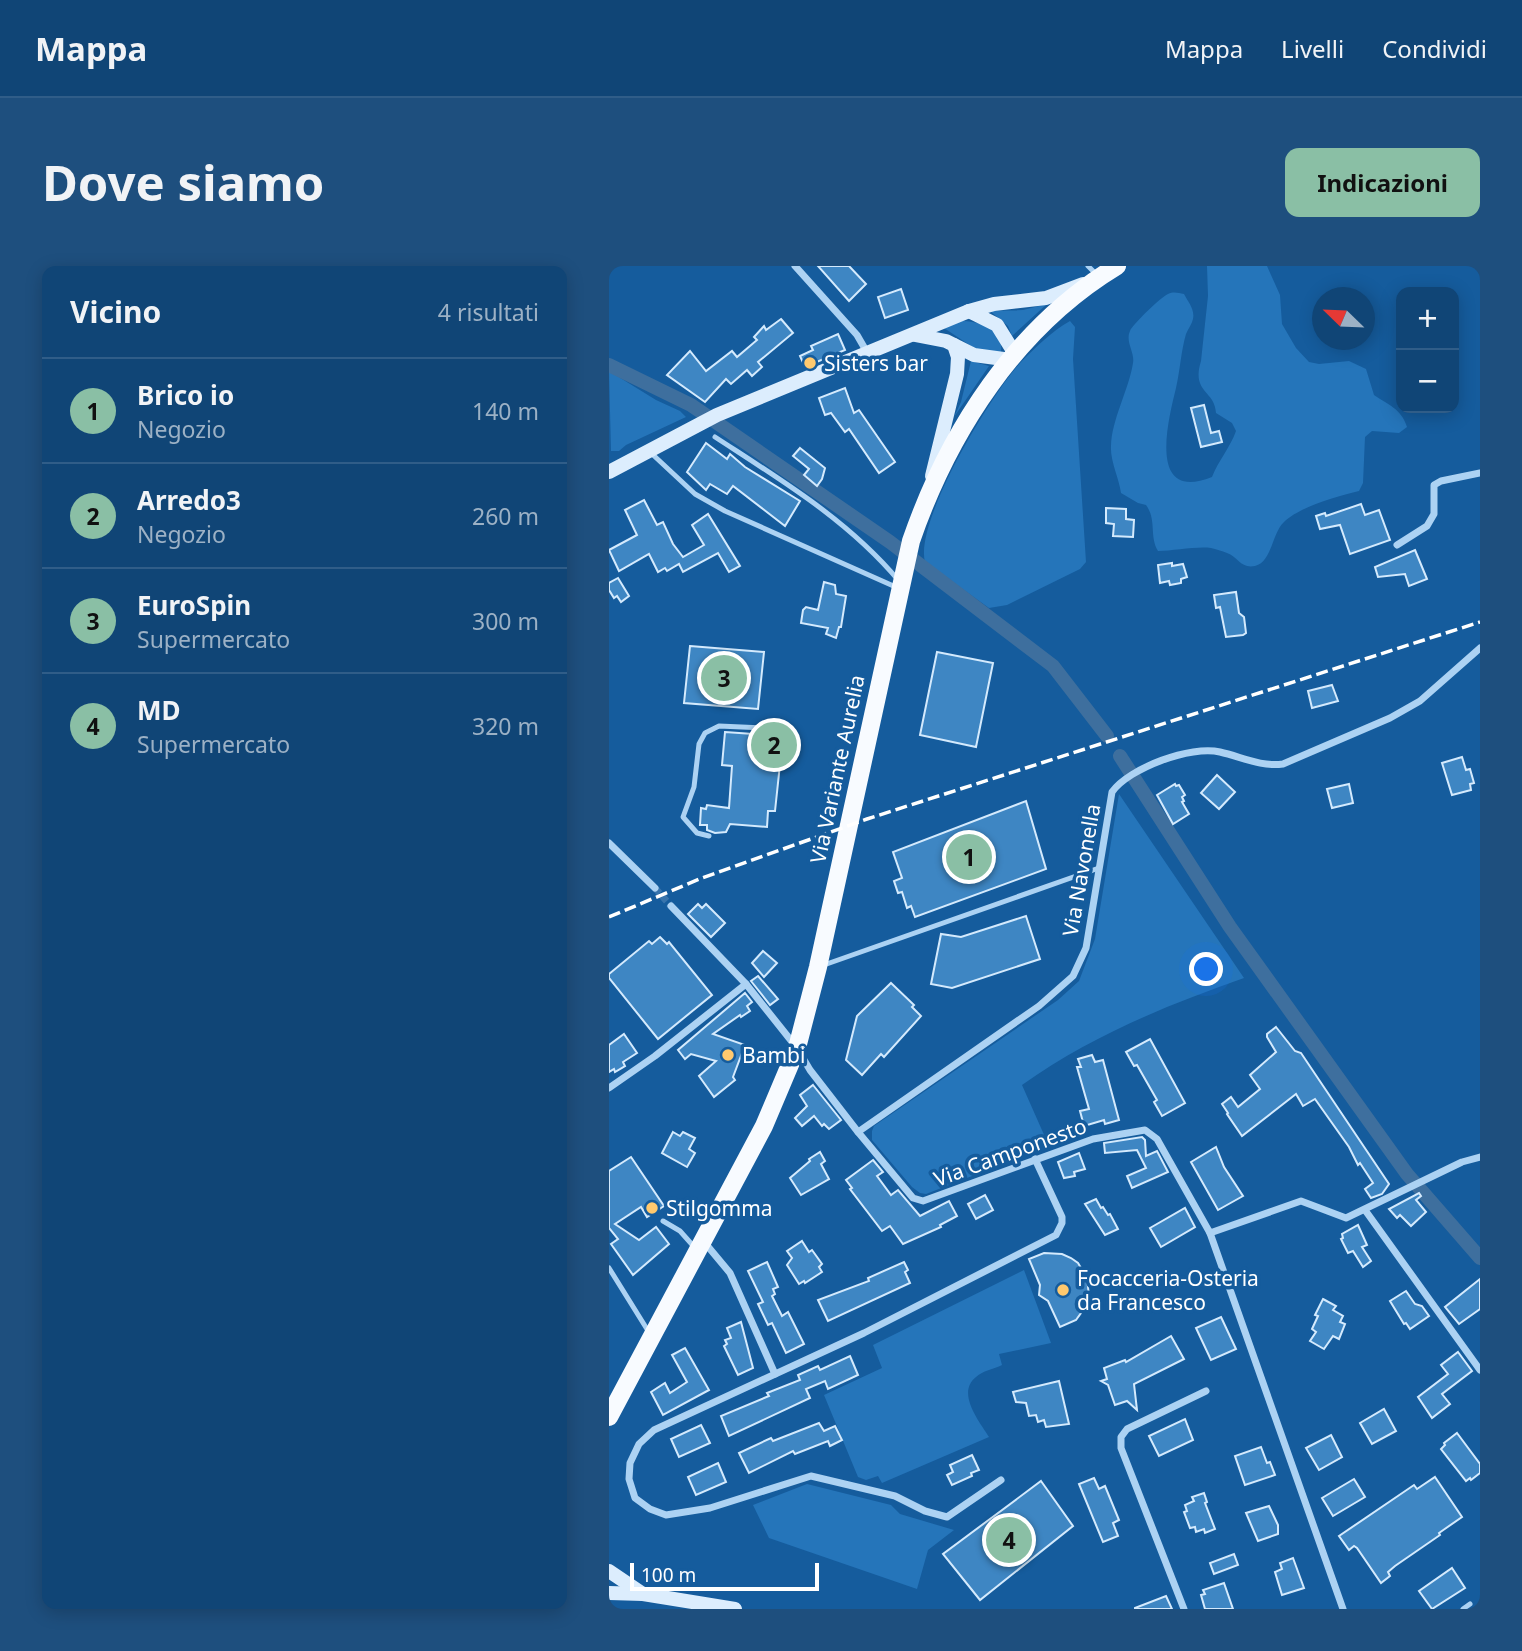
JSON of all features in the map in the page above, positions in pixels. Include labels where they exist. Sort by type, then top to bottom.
[{"type":"main road","name":"Via Variante Aurelia","points":[[609,1417],[764,1126],[797,1048],[818,967],[911,541],[927,496],[947,452],[968,417],[1013,357],[1092,275],[1117,266]]},
{"type":"main road","points":[[609,472],[710,418],[969,311],[994,304],[1046,298],[1092,275]]},
{"type":"main road","points":[[914,335],[935,337],[974,355],[1013,357],[997,325],[969,311]]},
{"type":"main road","points":[[927,496],[957,374],[958,357],[954,345]]},
{"type":"main road","points":[[609,1571],[643,1594]]},
{"type":"main road","points":[[609,1593],[643,1594],[736,1609]]},
{"type":"street","points":[[795,266],[857,335],[868,354]]},
{"type":"street","points":[[1397,545],[1427,526],[1434,514],[1434,485],[1441,481],[1480,473]]},
{"type":"street","name":"Via Navonella","points":[[858,1132],[1039,1006],[1073,976],[1086,948],[1112,792],[1120,781],[1185,753],[1202,751],[1218,751],[1270,766],[1283,764],[1390,718],[1420,701],[1480,648]]},
{"type":"street","points":[[609,843],[655,888]]},
{"type":"street","name":"Via Camponesto","points":[[671,906],[746,984],[858,1132],[913,1198],[923,1201],[1093,1139],[1145,1130],[1157,1139],[1210,1233],[1343,1609]]},
{"type":"street","points":[[609,1088],[655,1056],[746,984]]},
{"type":"street","points":[[1210,1233],[1301,1201],[1346,1218],[1420,1181],[1480,1157]]},
{"type":"street","points":[[1001,1480],[947,1517],[925,1511],[895,1496],[811,1476],[710,1508],[666,1515],[650,1509],[635,1498],[629,1479],[630,1463],[639,1444],[654,1430],[864,1333],[1056,1236],[1062,1217],[1035,1159]]},
{"type":"street","points":[[1365,1210],[1480,1370]]},
{"type":"street","points":[[701,1247],[730,1273],[775,1374]]},
{"type":"street","points":[[1184,1609],[1122,1448],[1121,1437],[1127,1429],[1206,1391]]},
{"type":"lane","points":[[715,437],[847,527],[902,581]]},
{"type":"lane","points":[[649,451],[695,494],[725,511],[902,581]]},
{"type":"lane","points":[[709,836],[697,833],[683,817],[694,787],[699,744],[705,733],[719,726],[790,729]]},
{"type":"lane","points":[[818,967],[1099,869]]},
{"type":"lane","points":[[663,1221],[701,1247]]},
{"type":"lane","points":[[609,1268],[652,1337]]},
{"type":"lane","points":[[1463,1609],[1470,1604]]},
{"type":"shaded area","points":[[1207,266],[1267,266],[1280,295],[1282,324],[1296,348],[1309,362],[1319,364],[1349,361],[1366,369],[1374,395],[1396,410],[1407,427],[1399,433],[1372,431],[1365,437],[1363,483],[1359,491],[1319,503],[1284,522],[1265,559],[1255,566],[1246,566],[1231,555],[1211,548],[1158,551],[1149,511],[1146,505],[1121,493],[1112,458],[1114,426],[1133,363],[1130,331],[1154,305],[1165,296],[1176,292],[1184,294],[1193,315],[1184,341],[1169,419],[1167,455],[1170,469],[1178,479],[1191,482],[1212,477],[1236,431],[1232,423],[1216,413],[1215,405],[1199,379],[1208,296]]},
{"type":"shaded area","points":[[1047,304],[1012,336],[1008,326],[990,311],[1023,310]]},
{"type":"shaded area","points":[[960,321],[975,322],[989,328],[999,337],[1001,352],[977,350],[944,328]]},
{"type":"shaded area","points":[[1070,321],[1075,327],[1073,359],[1086,562],[1080,569],[1007,605],[989,608],[925,562],[925,543],[931,518],[958,458],[1008,378],[1038,345]]},
{"type":"shaded area","points":[[971,361],[989,366],[954,417],[961,402]]},
{"type":"shaded area","points":[[609,371],[686,417],[626,445],[619,451],[611,451]]},
{"type":"shaded area","points":[[1119,794],[1244,978],[1186,999],[1101,1037],[1022,1085],[1049,1146],[926,1194],[920,1193],[872,1140],[874,1126],[1058,1000],[1079,981],[1095,939]]},
{"type":"shaded area","points":[[1024,1270],[1051,1343],[999,1354],[1002,1365],[981,1373],[970,1384],[968,1391],[971,1407],[989,1437],[882,1483],[878,1476],[866,1480],[858,1477],[824,1395],[882,1368],[873,1345]]},
{"type":"shaded area","points":[[807,1484],[891,1505],[900,1514],[954,1530],[928,1550],[917,1589],[769,1538],[753,1505]]},
{"type":"building","points":[[818,266],[849,266],[866,284],[849,301]]},
{"type":"building","points":[[901,289],[908,310],[885,318],[878,297]]},
{"type":"building","points":[[781,319],[793,333],[758,362],[762,367],[752,376],[747,370],[731,384],[726,379],[705,402],[667,375],[690,351],[706,371],[732,351],[737,357],[757,340],[754,337],[764,326],[766,330]]},
{"type":"building","points":[[838,334],[845,350],[805,367],[800,356],[813,350],[811,346]]},
{"type":"building","points":[[845,388],[854,413],[859,410],[895,462],[879,473],[849,429],[845,432],[831,413],[825,415],[819,398]]},
{"type":"building","points":[[1204,405],[1211,433],[1219,431],[1222,442],[1201,447],[1191,408]]},
{"type":"building","points":[[706,443],[727,459],[730,454],[745,467],[800,501],[785,526],[733,486],[727,494],[710,484],[706,490],[687,472]]},
{"type":"building","points":[[800,448],[825,468],[817,486],[804,475],[809,469],[793,456]]},
{"type":"building","points":[[644,500],[657,525],[663,522],[673,544],[683,557],[704,545],[692,525],[708,514],[740,566],[729,572],[718,553],[683,572],[679,564],[667,571],[665,568],[658,572],[649,554],[619,571],[609,550],[637,535],[625,510]]},
{"type":"building","points":[[1361,504],[1365,515],[1379,510],[1390,540],[1350,554],[1340,525],[1320,529],[1316,516],[1325,513],[1326,516]]},
{"type":"building","points":[[1106,508],[1126,509],[1126,519],[1134,520],[1133,537],[1113,536],[1114,524],[1106,523]]},
{"type":"building","points":[[1415,550],[1427,579],[1409,586],[1405,574],[1378,577],[1375,567]]},
{"type":"building","points":[[1172,563],[1172,566],[1183,564],[1187,577],[1181,579],[1181,583],[1160,583],[1158,565]]},
{"type":"building","points":[[618,578],[629,596],[621,602],[617,596],[614,598],[609,590],[609,583]]},
{"type":"building","points":[[824,582],[835,585],[836,594],[846,596],[841,627],[836,638],[826,634],[828,628],[801,623],[806,607],[818,610]]},
{"type":"building","points":[[1236,592],[1246,633],[1226,637],[1220,607],[1216,608],[1214,595]]},
{"type":"building","points":[[690,646],[764,652],[758,709],[684,703]]},
{"type":"building","points":[[937,652],[993,663],[976,747],[920,735]]},
{"type":"building","points":[[1332,685],[1338,701],[1312,708],[1308,691]]},
{"type":"building","points":[[725,732],[783,736],[775,811],[768,811],[767,827],[730,824],[726,832],[715,833],[707,830],[707,825],[700,825],[701,808],[706,809],[707,805],[729,808],[732,766],[722,765]]},
{"type":"building","points":[[1462,757],[1466,770],[1470,769],[1474,783],[1470,784],[1471,790],[1452,795],[1442,763]]},
{"type":"building","points":[[1217,775],[1235,792],[1219,809],[1201,793]]},
{"type":"building","points":[[1175,784],[1179,785],[1185,795],[1182,802],[1189,814],[1173,824],[1157,795]]},
{"type":"building","points":[[1349,784],[1353,803],[1332,808],[1327,789]]},
{"type":"building","points":[[1026,801],[1046,869],[915,917],[911,906],[907,908],[902,892],[898,893],[894,881],[902,878],[893,852]]},
{"type":"building","points":[[698,904],[702,908],[706,904],[725,923],[711,937],[688,914]]},
{"type":"building","points":[[1026,916],[1040,959],[952,988],[931,984],[941,934],[961,937]]},
{"type":"building","points":[[660,937],[667,944],[669,942],[712,995],[658,1039],[609,978],[609,974],[649,941],[652,944]]},
{"type":"building","points":[[763,951],[777,963],[764,977],[752,963]]},
{"type":"building","points":[[758,976],[778,999],[770,1005],[751,981]]},
{"type":"building","points":[[891,983],[914,1005],[912,1007],[921,1016],[884,1057],[881,1054],[862,1075],[846,1060],[857,1016]]},
{"type":"building","points":[[745,993],[752,1002],[747,1006],[750,1011],[713,1034],[745,1045],[733,1077],[735,1080],[714,1097],[699,1076],[716,1061],[691,1054],[685,1059],[678,1050]]},
{"type":"building","points":[[1276,1027],[1295,1051],[1301,1053],[1389,1184],[1382,1194],[1371,1198],[1365,1189],[1373,1183],[1360,1163],[1358,1165],[1349,1147],[1315,1099],[1303,1106],[1296,1094],[1242,1136],[1227,1114],[1222,1104],[1231,1097],[1238,1107],[1260,1089],[1250,1075],[1276,1052],[1267,1034]]},
{"type":"building","points":[[624,1034],[637,1053],[623,1062],[625,1066],[615,1072],[614,1069],[609,1072],[609,1045]]},
{"type":"building","points":[[1150,1039],[1185,1103],[1162,1116],[1154,1102],[1157,1100],[1137,1065],[1134,1066],[1126,1052]]},
{"type":"building","points":[[1092,1055],[1095,1062],[1103,1060],[1119,1120],[1105,1124],[1104,1120],[1084,1126],[1080,1111],[1089,1109],[1077,1067],[1081,1067],[1078,1059]]},
{"type":"building","points":[[813,1085],[841,1120],[829,1129],[824,1124],[822,1126],[814,1116],[802,1126],[795,1118],[807,1106],[800,1095]]},
{"type":"building","points":[[673,1132],[680,1136],[683,1132],[695,1138],[689,1149],[695,1153],[687,1167],[662,1153]]},
{"type":"building","points":[[1142,1137],[1145,1140],[1146,1156],[1157,1151],[1168,1172],[1132,1188],[1127,1176],[1146,1168],[1137,1150],[1105,1153],[1104,1143]]},
{"type":"building","points":[[1216,1147],[1224,1167],[1243,1196],[1218,1210],[1191,1162]]},
{"type":"building","points":[[820,1152],[825,1161],[821,1164],[829,1179],[801,1195],[790,1178]]},
{"type":"building","points":[[1079,1153],[1085,1169],[1074,1172],[1075,1176],[1064,1178],[1058,1162]]},
{"type":"building","points":[[631,1157],[664,1206],[647,1217],[641,1207],[615,1224],[639,1240],[656,1227],[669,1244],[633,1275],[611,1244],[618,1239],[609,1228],[609,1171]]},
{"type":"building","points":[[873,1160],[883,1172],[877,1176],[891,1195],[898,1190],[920,1216],[949,1201],[957,1216],[940,1225],[941,1227],[903,1244],[890,1226],[882,1231],[846,1180]]},
{"type":"building","points":[[1419,1193],[1421,1196],[1416,1200],[1426,1212],[1411,1226],[1400,1215],[1397,1218],[1389,1209]]},
{"type":"building","points":[[985,1195],[993,1210],[976,1219],[968,1204]]},
{"type":"building","points":[[1096,1199],[1101,1208],[1110,1214],[1118,1229],[1105,1235],[1085,1204]]},
{"type":"building","points":[[1185,1208],[1195,1227],[1161,1247],[1150,1228]]},
{"type":"building","points":[[1358,1225],[1367,1245],[1362,1247],[1371,1261],[1363,1267],[1353,1251],[1348,1253],[1341,1239],[1342,1234]]},
{"type":"building","points":[[802,1241],[822,1264],[819,1267],[822,1272],[799,1284],[787,1265],[792,1258],[787,1251]]},
{"type":"building","name":"Focacceria-Osteria da Francesco","points":[[1044,1253],[1062,1254],[1071,1258],[1078,1263],[1087,1278],[1089,1296],[1081,1313],[1076,1320],[1060,1327],[1048,1301],[1039,1295],[1040,1285],[1029,1259]]},
{"type":"building","points":[[767,1262],[778,1287],[773,1289],[775,1294],[772,1296],[782,1316],[788,1312],[804,1344],[786,1353],[772,1323],[768,1325],[758,1304],[763,1302],[748,1271]]},
{"type":"building","points":[[904,1262],[910,1283],[828,1321],[818,1300],[869,1281],[868,1278]]},
{"type":"building","points":[[1480,1279],[1480,1309],[1459,1324],[1445,1307]]},
{"type":"building","points":[[1406,1291],[1415,1304],[1422,1306],[1429,1316],[1410,1329],[1390,1301]]},
{"type":"building","points":[[1323,1299],[1336,1306],[1333,1310],[1343,1316],[1340,1322],[1345,1324],[1339,1339],[1333,1336],[1324,1349],[1310,1341],[1316,1332],[1312,1329]]},
{"type":"building","points":[[1221,1317],[1236,1349],[1211,1360],[1196,1328]]},
{"type":"building","points":[[741,1322],[753,1368],[738,1375],[724,1346],[727,1344],[725,1340],[731,1338],[727,1328]]},
{"type":"building","points":[[1171,1336],[1184,1359],[1134,1384],[1137,1410],[1127,1401],[1115,1405],[1108,1385],[1101,1381],[1107,1379],[1104,1368],[1125,1360],[1126,1362]]},
{"type":"building","points":[[685,1348],[709,1390],[663,1415],[651,1392],[665,1383],[670,1393],[687,1382],[672,1355]]},
{"type":"building","points":[[1458,1352],[1472,1371],[1442,1394],[1450,1404],[1432,1418],[1418,1397],[1448,1374],[1441,1365]]},
{"type":"building","points":[[850,1356],[858,1375],[828,1389],[825,1381],[806,1389],[810,1398],[729,1436],[721,1416],[800,1380],[798,1375],[818,1366],[820,1370]]},
{"type":"building","points":[[1059,1381],[1069,1424],[1046,1427],[1044,1420],[1038,1422],[1036,1415],[1029,1416],[1026,1403],[1016,1402],[1013,1392]]},
{"type":"building","points":[[1384,1409],[1396,1431],[1372,1444],[1360,1423]]},
{"type":"building","points":[[1185,1419],[1193,1440],[1159,1456],[1149,1436]]},
{"type":"building","points":[[819,1423],[824,1431],[835,1426],[842,1440],[830,1446],[828,1441],[795,1454],[793,1451],[749,1473],[739,1453],[771,1438],[773,1441]]},
{"type":"building","points":[[701,1425],[710,1443],[679,1457],[671,1439]]},
{"type":"building","points":[[1457,1433],[1480,1464],[1480,1473],[1471,1480],[1470,1478],[1466,1481],[1441,1449],[1444,1443]]},
{"type":"building","points":[[1331,1435],[1342,1457],[1319,1470],[1306,1448]]},
{"type":"building","points":[[1261,1447],[1275,1475],[1245,1485],[1235,1456]]},
{"type":"building","points":[[972,1455],[979,1470],[952,1485],[947,1475],[953,1472],[950,1465]]},
{"type":"building","points":[[718,1463],[726,1482],[696,1495],[688,1477]]},
{"type":"building","points":[[1435,1477],[1462,1517],[1395,1566],[1388,1572],[1390,1576],[1381,1583],[1357,1548],[1354,1546],[1349,1550],[1339,1536],[1414,1485],[1417,1489]]},
{"type":"building","points":[[1094,1478],[1099,1489],[1105,1486],[1119,1520],[1113,1523],[1118,1536],[1103,1542],[1079,1484]]},
{"type":"building","points":[[1354,1479],[1365,1497],[1333,1516],[1322,1498]]},
{"type":"building","points":[[1041,1481],[1073,1526],[980,1600],[943,1554]]},
{"type":"building","points":[[1204,1493],[1215,1529],[1205,1533],[1204,1529],[1196,1532],[1195,1527],[1190,1528],[1184,1512],[1187,1511],[1185,1505],[1194,1501],[1192,1497]]},
{"type":"building","points":[[1269,1506],[1278,1525],[1278,1534],[1258,1541],[1246,1513]]},
{"type":"building","points":[[1234,1554],[1238,1565],[1214,1574],[1210,1563]]},
{"type":"building","points":[[1293,1558],[1304,1588],[1282,1595],[1275,1572],[1282,1569],[1280,1563]]},
{"type":"building","points":[[1452,1568],[1465,1588],[1432,1609],[1419,1591]]},
{"type":"building","points":[[1224,1583],[1233,1609],[1205,1609],[1201,1595],[1205,1594],[1203,1590]]},
{"type":"building","points":[[1166,1596],[1172,1609],[1135,1609],[1135,1608]]},
{"type":"waterway","points":[[609,365],[691,405],[890,542],[1053,666],[1107,736]]},
{"type":"waterway","points":[[1120,756],[1230,927],[1407,1174],[1480,1258]]},
{"type":"tunnel","points":[[655,888],[671,906]]},
{"type":"railway","points":[[609,917],[702,878],[867,819],[1480,622]]},
{"type":"place","name":"Sisters bar","points":[[810,363]]},
{"type":"place","name":"EuroSpin","points":[[724,678]]},
{"type":"place","name":"Arredo3","points":[[774,745]]},
{"type":"place","name":"Brico io","points":[[969,857]]},
{"type":"place","name":"Bambi","points":[[728,1055]]},
{"type":"place","name":"Stilgomma","points":[[652,1208]]},
{"type":"place","name":"Focacceria-Osteria da Francesco","points":[[1063,1290]]},
{"type":"place","name":"MD","points":[[1009,1540]]}]
